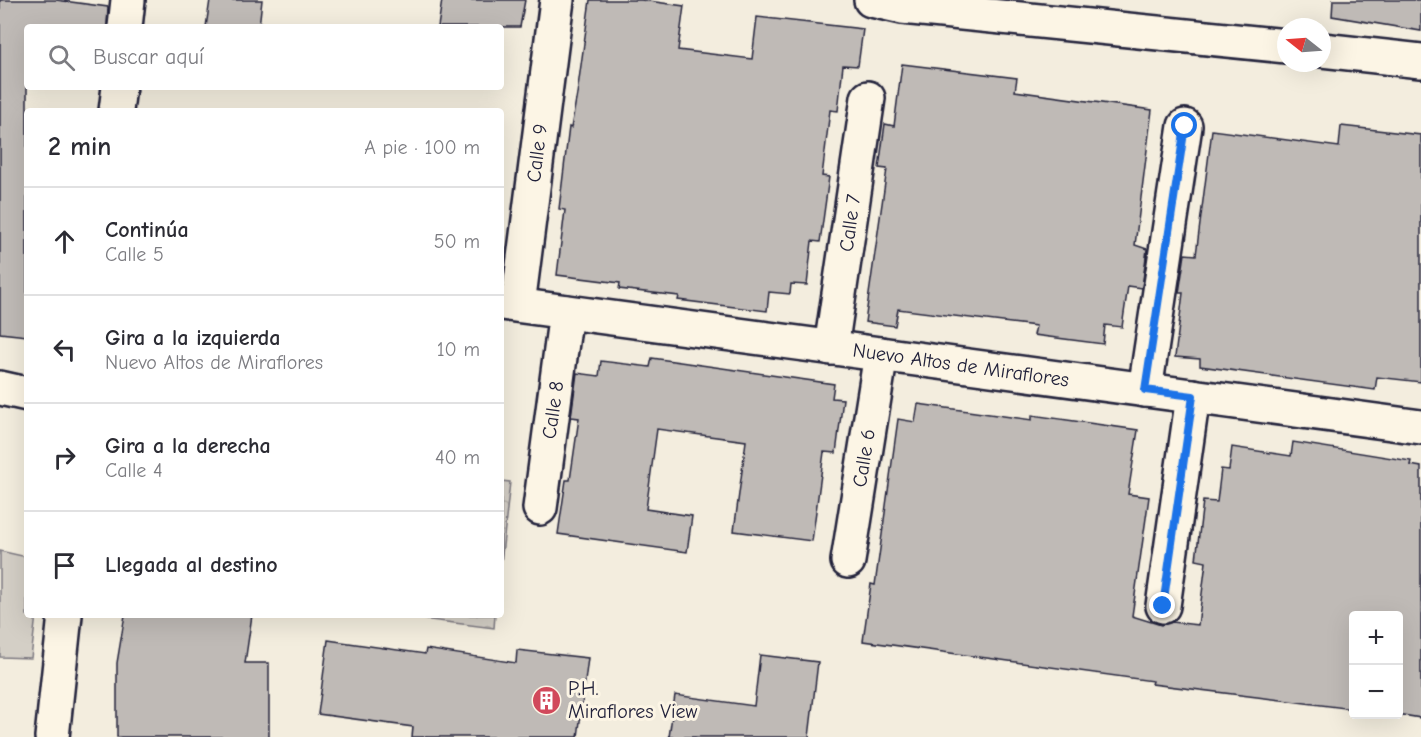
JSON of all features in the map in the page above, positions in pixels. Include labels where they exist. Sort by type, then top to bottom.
[{"type":"street","points":[[125,24],[128,0]]},
{"type":"street","name":"Calle 9","points":[[509,304],[557,0]]},
{"type":"street","points":[[871,0],[902,7],[1277,45]]},
{"type":"street","points":[[1331,51],[1421,61]]},
{"type":"street","points":[[116,108],[119,90]]},
{"type":"street","name":"Calle 7","points":[[831,348],[868,98]]},
{"type":"street","points":[[1145,390],[1185,126]]},
{"type":"street","name":"Nuevo Altos de Miraflores","points":[[509,304],[1421,428]]},
{"type":"street","name":"Calle 8","points":[[540,508],[566,312]]},
{"type":"street","name":"Calle 6","points":[[848,561],[880,354]]},
{"type":"street","points":[[0,388],[24,393]]},
{"type":"street","points":[[1163,606],[1193,396]]},
{"type":"street","points":[[52,737],[65,618]]},
{"type":"green space","points":[[504,481],[510,482],[504,537]]},
{"type":"green space","points":[[0,551],[24,556],[24,618],[36,618],[31,658],[0,657]]},
{"type":"green space","points":[[414,618],[495,618],[494,628]]},
{"type":"building","points":[[0,0],[56,0],[108,7],[107,24],[24,24],[24,90],[27,90],[27,108],[24,108],[24,336],[0,333]]},
{"type":"building","points":[[210,0],[262,0],[259,24],[206,24]]},
{"type":"building","points":[[442,0],[525,0],[520,27],[504,27],[504,24],[438,24]]},
{"type":"building","points":[[590,0],[641,0],[684,6],[678,50],[752,59],[757,17],[863,29],[858,66],[843,65],[838,111],[830,110],[822,176],[829,177],[820,242],[812,241],[807,285],[791,284],[790,294],[769,292],[767,311],[678,300],[679,296],[619,289],[620,283],[557,275],[565,210],[559,209],[569,127],[571,128],[577,94]]},
{"type":"building","points":[[1333,0],[1421,0],[1421,31],[1332,16]]},
{"type":"building","points":[[902,64],[1017,78],[1015,91],[1152,110],[1135,245],[1147,249],[1142,288],[1128,286],[1122,327],[1105,325],[1103,344],[1034,335],[1036,326],[898,309],[895,326],[865,322],[887,169],[879,168],[885,124],[894,126]]},
{"type":"building","points":[[1341,126],[1421,135],[1421,382],[1377,377],[1375,390],[1200,366],[1200,359],[1175,357],[1183,293],[1179,293],[1185,254],[1196,255],[1212,130],[1339,147]]},
{"type":"building","points":[[652,358],[834,384],[832,398],[843,399],[836,453],[824,452],[812,541],[734,531],[746,441],[657,429],[646,509],[692,516],[687,552],[558,534],[566,480],[570,480],[579,418],[571,417],[577,373],[599,376],[601,361],[650,367]]},
{"type":"building","points":[[918,404],[1032,420],[1032,415],[1138,430],[1128,494],[1149,497],[1132,616],[1161,625],[1172,622],[1198,625],[1206,562],[1196,560],[1203,501],[1217,502],[1221,469],[1229,470],[1232,447],[1291,456],[1293,442],[1411,461],[1410,465],[1421,467],[1421,718],[1403,715],[1403,611],[1349,611],[1349,709],[1152,684],[1153,681],[863,641],[871,584],[875,585],[898,419],[915,422]]},
{"type":"building","points":[[124,618],[252,618],[245,663],[269,663],[269,737],[117,737],[117,663]]},
{"type":"building","points":[[328,640],[425,654],[426,649],[516,663],[517,650],[588,658],[578,737],[412,737],[413,727],[318,714]]},
{"type":"building","points":[[760,655],[818,662],[809,737],[669,737],[675,695],[754,706]]},
{"type":"place","name":"P.H. Miraflores View","points":[[547,700]]},
{"type":"route","points":[[1163,606],[1193,396],[1145,390],[1185,126]]}]
